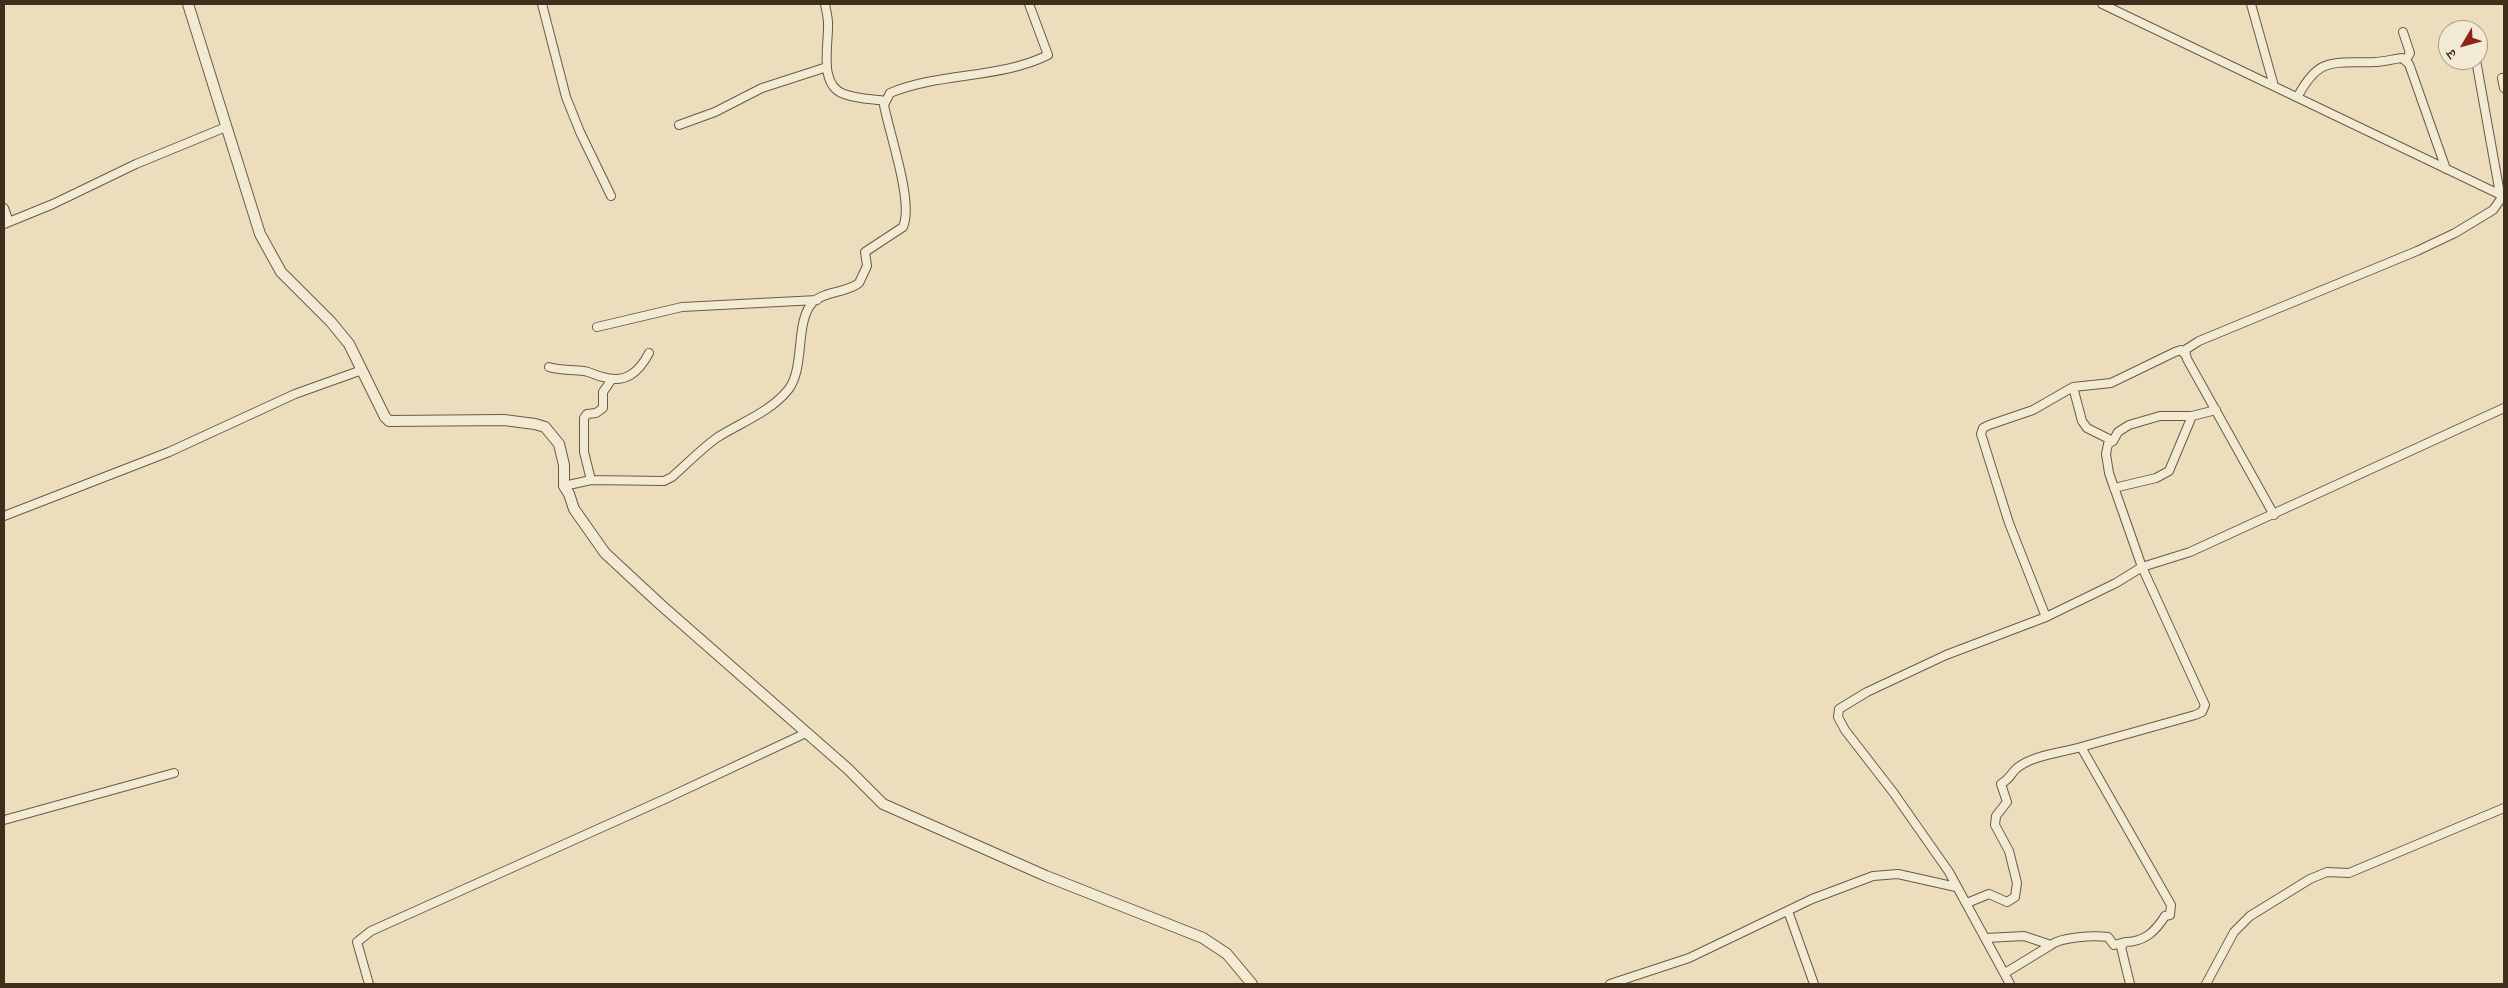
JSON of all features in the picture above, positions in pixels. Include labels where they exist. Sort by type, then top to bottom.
[{"type":"street","points":[[188,4],[260,234],[275,264],[331,322],[348,344],[380,411],[390,421],[504,420],[534,424],[545,428],[554,436],[560,449],[564,465],[564,486],[580,520],[605,553],[848,769],[883,804],[1046,876],[1203,938],[1227,954],[1252,984]]},
{"type":"street","points":[[542,4],[566,97],[580,132],[611,196]]},
{"type":"street","points":[[825,4],[828,21],[827,68],[829,77],[836,90],[842,94],[886,101]]},
{"type":"street","points":[[564,486],[591,480],[664,481],[672,477],[716,439],[773,404],[789,388],[796,373],[806,320],[811,305],[817,300],[859,283],[867,266],[865,252],[903,227],[905,222],[907,216],[906,198],[884,105],[890,92],[916,84],[962,77],[1035,61],[1048,55],[1029,4]]},
{"type":"street","points":[[2102,4],[2298,96],[2502,196]]},
{"type":"street","points":[[2251,4],[2274,86]]},
{"type":"street","points":[[2403,32],[2410,52],[2406,60],[2446,169]]},
{"type":"street","points":[[2298,96],[2308,77],[2326,66],[2344,62],[2373,62],[2402,58],[2406,60]]},
{"type":"street","points":[[679,125],[715,112],[762,88],[827,68]]},
{"type":"street","points":[[2186,356],[2185,350],[2200,341],[2418,251],[2455,233],[2497,207],[2502,196],[2478,70]]},
{"type":"street","points":[[2502,78],[2504,88]]},
{"type":"street","points":[[4,208],[6,223],[54,204],[136,164],[226,127]]},
{"type":"street","points":[[597,326],[682,307],[817,300]]},
{"type":"street","points":[[2046,617],[2009,524],[1981,434],[1983,428],[1988,425],[2033,410],[2073,387],[2111,383],[2181,350],[2274,514]]},
{"type":"street","points":[[549,367],[564,371],[584,371],[612,379],[636,373],[649,352]]},
{"type":"street","points":[[4,516],[169,452],[295,394],[362,370]]},
{"type":"street","points":[[591,480],[584,452],[584,418],[587,414],[596,413],[603,408],[604,392],[612,379]]},
{"type":"street","points":[[2073,387],[2082,421],[2087,428],[2112,441]]},
{"type":"street","points":[[2010,984],[1951,875],[1893,792],[1839,722],[1837,712],[1843,705],[1946,655],[2046,617],[2116,583],[2142,567],[2190,552],[2504,408]]},
{"type":"street","points":[[1967,904],[1989,894],[2007,902],[2016,897],[2017,884],[2009,850],[1995,825],[1996,816],[2007,802],[2001,784],[2012,777],[2016,769],[2028,762],[2195,715],[2205,709],[2203,698],[2142,567],[2114,488],[2106,454],[2108,444],[2118,432],[2129,425],[2160,416],[2192,416],[2216,410]]},
{"type":"street","points":[[2114,488],[2156,478],[2169,471],[2192,416]]},
{"type":"street","points":[[369,984],[357,942],[364,935],[665,800],[806,733]]},
{"type":"street","points":[[2005,973],[2056,941],[2069,941],[2081,935],[2108,938],[2114,946],[2125,942],[2138,942],[2156,930],[2172,906],[2081,747]]},
{"type":"street","points":[[4,820],[174,773]]},
{"type":"street","points":[[2206,984],[2234,932],[2250,916],[2310,878],[2327,872],[2349,873],[2503,811]]},
{"type":"street","points":[[1610,984],[1688,958],[1829,892],[1882,874],[1898,874],[1956,887]]},
{"type":"street","points":[[1788,911],[1814,984]]},
{"type":"street","points":[[1986,938],[2024,936],[2051,945]]},
{"type":"street","points":[[2125,942],[2121,951],[2130,984]]}]
